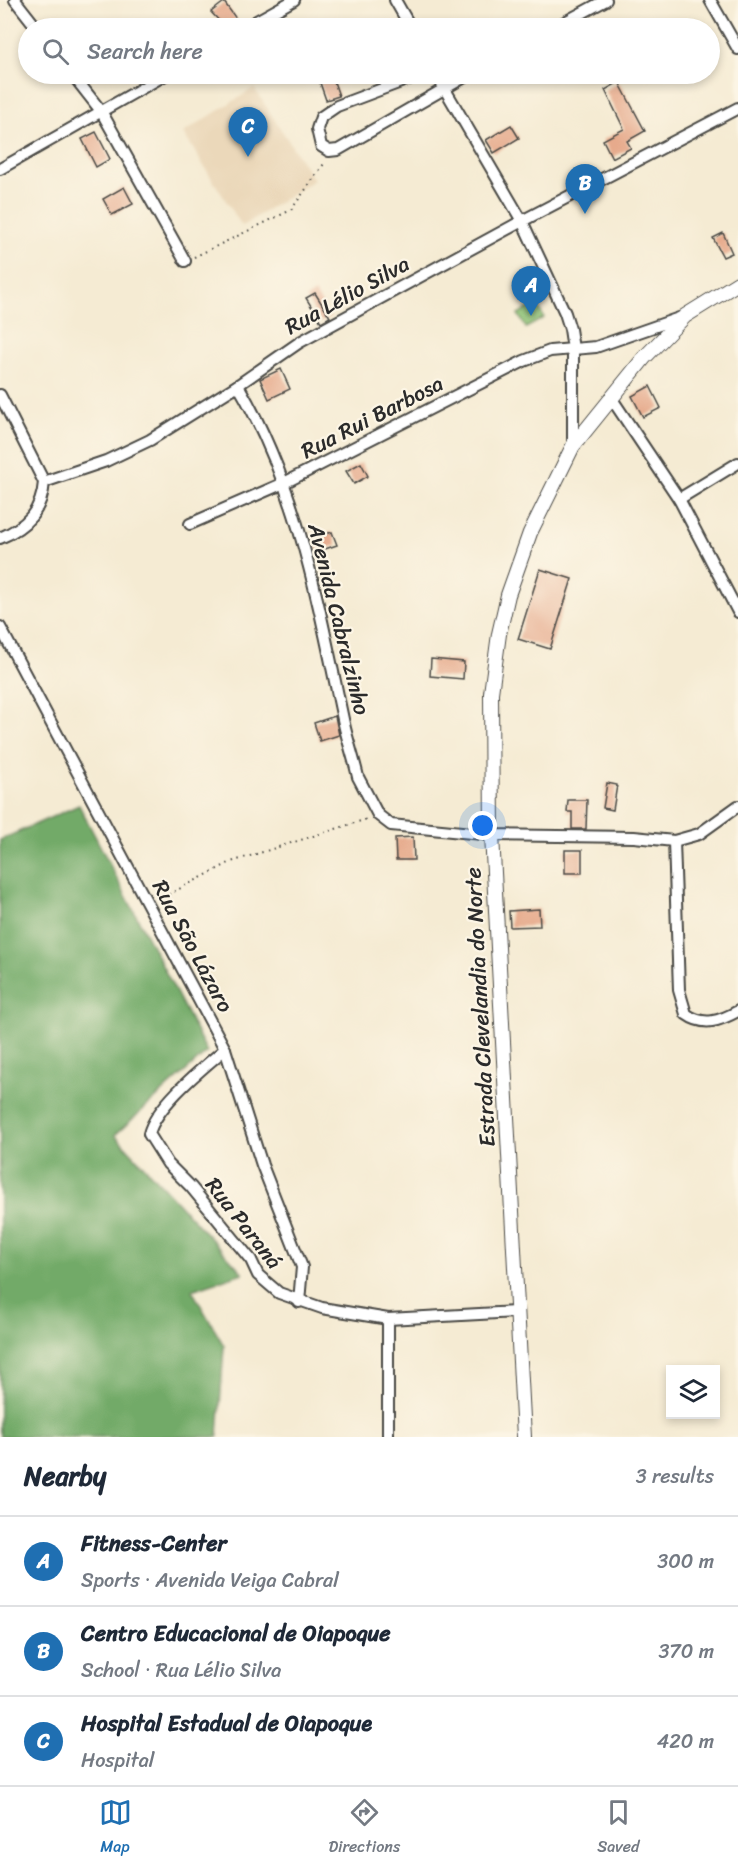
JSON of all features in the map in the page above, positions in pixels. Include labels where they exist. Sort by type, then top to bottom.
[{"type":"street","points":[[15,0],[29,18]]},
{"type":"street","points":[[262,18],[294,0]]},
{"type":"street","points":[[395,0],[405,18]]},
{"type":"street","points":[[573,18],[606,0]]},
{"type":"street","points":[[710,0],[738,48]]},
{"type":"street","points":[[80,84],[101,111],[186,261]]},
{"type":"street","points":[[0,169],[149,84]]},
{"type":"street","points":[[397,84],[326,112],[318,124],[317,136],[321,146],[333,151],[450,84]]},
{"type":"street","points":[[440,84],[522,221],[565,313],[573,349],[573,446]]},
{"type":"street","name":"Rua Lélio Silva","points":[[44,482],[121,455],[150,440],[238,385],[300,342],[522,221],[738,108]]},
{"type":"street","name":"Estrada Clevelandia do Norte","points":[[524,1437],[492,835],[491,693],[499,634],[508,595],[530,533],[573,446],[644,358],[686,316],[738,283]]},
{"type":"street","name":"Rua Rui Barbosa","points":[[190,524],[284,483],[524,361],[550,351],[596,347],[686,316]]},
{"type":"street","name":"Avenida Cabralzinho","points":[[238,385],[261,424],[284,483],[311,568],[358,777],[364,792],[378,815],[391,825],[492,835]]},
{"type":"street","points":[[0,395],[44,482],[43,496],[35,513],[28,521],[0,538]]},
{"type":"street","points":[[612,399],[679,499],[738,612]]},
{"type":"street","points":[[679,499],[738,463]]},
{"type":"street","name":"Rua São Lázaro","points":[[0,627],[225,1049],[262,1166],[302,1267],[299,1302]]},
{"type":"street","points":[[492,835],[634,837],[674,841],[699,834],[738,806]]},
{"type":"street","points":[[674,841],[679,990],[686,1014],[698,1021],[712,1023],[738,1011]]},
{"type":"street","name":"Rua Paraná","points":[[225,1049],[175,1096],[152,1125],[149,1134],[168,1164],[191,1187],[251,1260],[258,1275],[279,1293],[299,1302],[388,1319],[516,1312]]},
{"type":"street","points":[[388,1319],[388,1437]]},
{"type":"path","points":[[186,261],[291,210],[333,151]]},
{"type":"path","points":[[148,905],[231,862],[378,815]]},
{"type":"shaded area","points":[[254,88],[314,180],[242,226],[183,133]]},
{"type":"green space","points":[[537,304],[544,318],[526,328],[518,314]]},
{"type":"green space","points":[[79,805],[207,1052],[115,1135],[243,1273],[192,1290],[224,1346],[218,1437],[0,1437],[0,840]]},
{"type":"building","points":[[224,2],[236,18],[217,18],[211,12]]},
{"type":"building","points":[[320,84],[335,84],[339,96],[326,100]]},
{"type":"building","points":[[620,84],[645,131],[627,141],[631,148],[612,158],[603,140],[624,129],[605,90]]},
{"type":"building","points":[[511,125],[519,138],[494,153],[486,140]]},
{"type":"building","points":[[96,132],[110,159],[96,167],[82,139]]},
{"type":"building","points":[[124,187],[133,204],[112,215],[103,199]]},
{"type":"building","points":[[723,233],[732,253],[723,257],[713,238]]},
{"type":"building","points":[[315,293],[330,317],[321,322],[306,298]]},
{"type":"building","points":[[281,369],[290,389],[269,399],[260,379]]},
{"type":"building","points":[[650,386],[661,408],[643,417],[632,396]]},
{"type":"building","points":[[361,463],[368,476],[354,484],[346,471]]},
{"type":"building","points":[[332,532],[337,545],[319,551],[314,538]]},
{"type":"building","points":[[540,569],[572,579],[550,649],[518,639]]},
{"type":"building","points":[[431,659],[464,662],[463,679],[430,676]]},
{"type":"building","points":[[335,716],[339,735],[320,741],[314,723]]},
{"type":"building","points":[[607,783],[617,785],[613,810],[603,808]]},
{"type":"building","points":[[568,800],[587,800],[586,829],[572,829],[572,812],[567,812]]},
{"type":"building","points":[[413,837],[414,860],[396,860],[395,838]]},
{"type":"building","points":[[565,850],[582,850],[582,873],[565,873]]},
{"type":"building","points":[[539,909],[540,926],[510,927],[509,911]]},
{"type":"place","name":"Hospital Estadual de Oiapoque","points":[[248,157]]},
{"type":"place","name":"Centro Educacional de Oiapoque","points":[[585,214]]},
{"type":"place","name":"Fitness-Center","points":[[531,316]]}]
